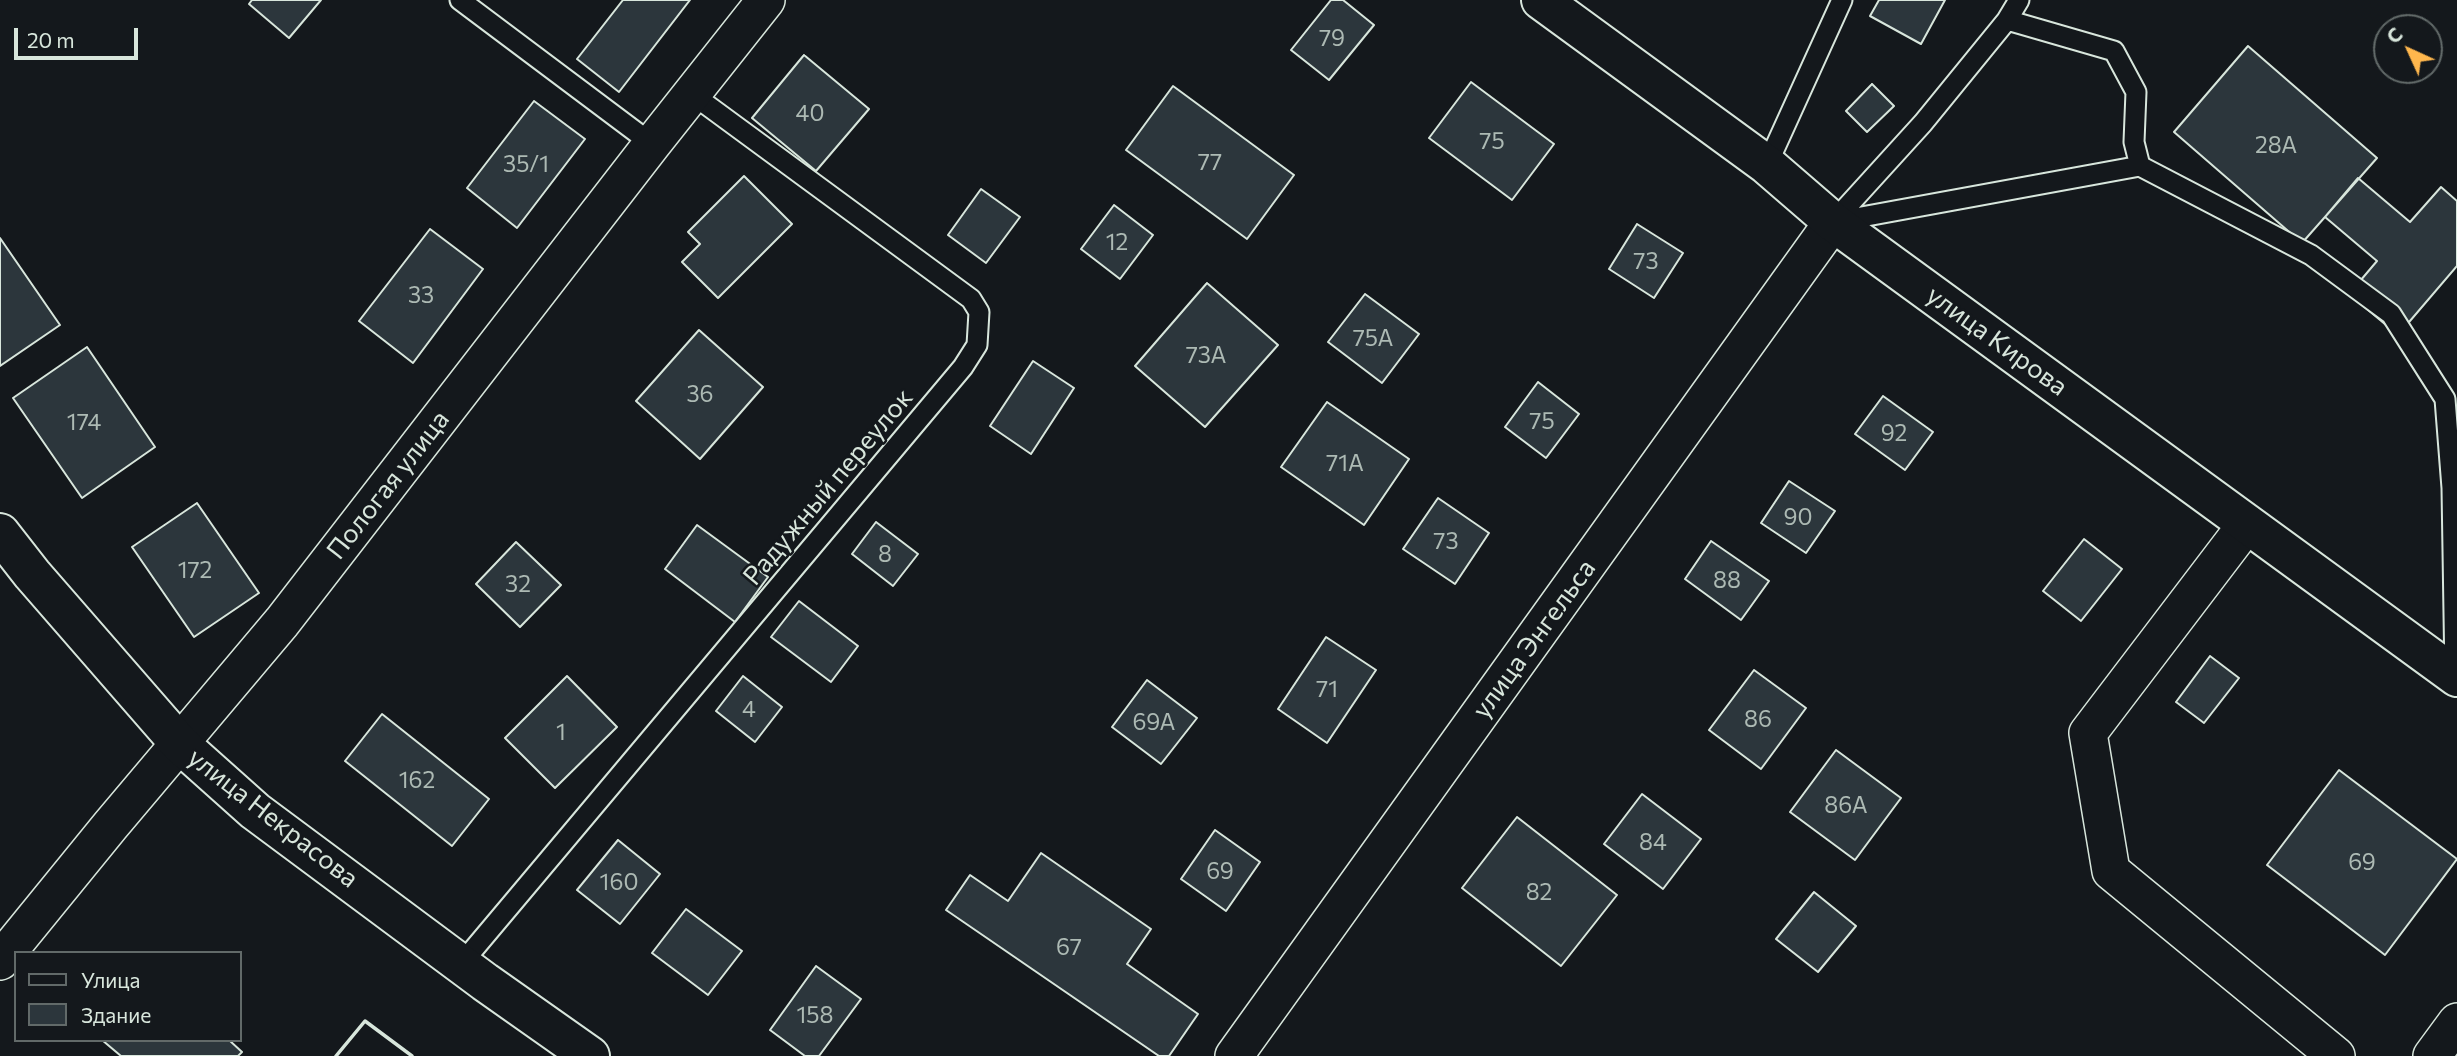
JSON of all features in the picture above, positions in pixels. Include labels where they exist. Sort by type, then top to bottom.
[{"type":"highway","name":"улица Кирова","points":[[1541,0],[1767,165],[1833,222],[2456,677]]},
{"type":"highway","name":"улица Некрасова","points":[[0,533],[33,575],[180,744],[255,811],[590,1056]]},
{"type":"street","name":"Пологая улица","points":[[0,961],[282,622],[766,0]]},
{"type":"street","name":"улица Энгельса","points":[[1234,1056],[1833,222]]},
{"type":"street","points":[[2247,524],[2088,733],[2111,871],[2336,1056]]},
{"type":"street","points":[[2432,1056],[2457,1022]]},
{"type":"lane","points":[[460,0],[652,144]]},
{"type":"lane","points":[[1767,165],[1842,0]]},
{"type":"lane","points":[[1833,222],[1923,122],[2007,20],[2019,0]]},
{"type":"lane","points":[[2007,20],[2114,51],[2136,92],[2134,142],[2140,166]]},
{"type":"lane","name":"Радужный переулок","points":[[462,963],[963,367],[977,345],[979,312],[971,299],[692,94]]},
{"type":"lane","points":[[1833,222],[2140,166],[2311,256],[2391,314],[2445,399],[2454,489],[2456,677]]},
{"type":"building","points":[[252,0],[321,0],[289,38],[249,4]]},
{"type":"building","points":[[623,0],[690,0],[619,92],[577,59]]},
{"type":"building","points":[[1331,0],[1343,0],[1374,25],[1329,80],[1291,50]]},
{"type":"building","points":[[1879,0],[1945,0],[1921,44],[1870,16]]},
{"type":"building","points":[[2248,46],[2377,158],[2302,243],[2174,132]]},
{"type":"building","points":[[804,55],[869,109],[816,171],[752,118]]},
{"type":"building","points":[[1471,82],[1554,144],[1512,200],[1429,138]]},
{"type":"building","points":[[1872,84],[1894,106],[1867,132],[1846,111]]},
{"type":"building","points":[[1173,86],[1294,175],[1247,239],[1126,150]]},
{"type":"building","points":[[534,101],[585,139],[517,228],[467,188]]},
{"type":"building","points":[[744,176],[792,224],[718,298],[682,262],[700,244],[688,232]]},
{"type":"building","points":[[2358,178],[2410,222],[2441,187],[2457,201],[2457,266],[2398,335],[2349,294],[2377,261],[2325,217]]},
{"type":"building","points":[[981,189],[1020,217],[986,263],[948,235]]},
{"type":"building","points":[[1114,205],[1153,235],[1120,279],[1081,249]]},
{"type":"building","points":[[1637,224],[1683,253],[1654,298],[1609,269]]},
{"type":"building","points":[[430,229],[483,269],[413,363],[359,321]]},
{"type":"building","points":[[0,238],[60,325],[0,366]]},
{"type":"building","points":[[1207,283],[1278,345],[1205,427],[1135,366]]},
{"type":"building","points":[[1365,294],[1419,334],[1382,383],[1328,342]]},
{"type":"building","points":[[699,330],[763,387],[700,459],[636,401]]},
{"type":"building","points":[[87,347],[155,447],[82,498],[13,398]]},
{"type":"building","points":[[1033,361],[1074,388],[1031,454],[990,426]]},
{"type":"building","points":[[1538,382],[1579,414],[1546,458],[1505,427]]},
{"type":"building","points":[[1883,396],[1933,432],[1905,470],[1855,434]]},
{"type":"building","points":[[1327,402],[1409,459],[1364,525],[1281,467]]},
{"type":"building","points":[[1789,481],[1835,511],[1806,553],[1761,523]]},
{"type":"building","points":[[1438,498],[1489,533],[1455,584],[1403,549]]},
{"type":"building","points":[[197,503],[259,593],[194,637],[132,547]]},
{"type":"building","points":[[876,522],[918,554],[893,586],[852,554]]},
{"type":"building","points":[[697,525],[768,577],[735,622],[665,569]]},
{"type":"building","points":[[2084,539],[2122,569],[2081,621],[2043,591]]},
{"type":"building","points":[[1711,541],[1769,581],[1741,620],[1685,579]]},
{"type":"building","points":[[516,542],[561,585],[520,627],[476,584]]},
{"type":"building","points":[[799,601],[858,646],[831,682],[771,637]]},
{"type":"building","points":[[1326,637],[1376,670],[1327,743],[1278,709]]},
{"type":"building","points":[[2210,656],[2239,678],[2204,723],[2176,702]]},
{"type":"building","points":[[1754,670],[1806,708],[1761,769],[1709,730]]},
{"type":"building","points":[[567,676],[617,727],[555,788],[505,738]]},
{"type":"building","points":[[743,676],[782,707],[755,742],[716,711]]},
{"type":"building","points":[[1147,680],[1197,718],[1161,764],[1112,727]]},
{"type":"building","points":[[382,714],[489,799],[452,846],[345,761]]},
{"type":"building","points":[[1836,750],[1901,798],[1855,860],[1790,812]]},
{"type":"building","points":[[2339,770],[2457,859],[2385,955],[2267,865]]},
{"type":"building","points":[[1642,794],[1701,839],[1663,889],[1604,844]]},
{"type":"building","points":[[1517,817],[1617,895],[1561,966],[1462,888]]},
{"type":"building","points":[[1215,830],[1260,862],[1226,911],[1181,879]]},
{"type":"building","points":[[618,840],[660,874],[620,924],[577,890]]},
{"type":"building","points":[[1041,853],[1151,929],[1127,964],[1198,1014],[1169,1056],[1159,1056],[946,910],[970,875],[1008,901]]},
{"type":"building","points":[[1814,892],[1856,926],[1818,972],[1776,939]]},
{"type":"building","points":[[686,909],[742,951],[708,995],[652,953]]},
{"type":"building","points":[[816,966],[861,999],[819,1056],[805,1056],[770,1030]]},
{"type":"building","points":[[104,1042],[231,1042],[242,1052],[238,1056],[121,1056]]},
{"type":"wall","points":[[336,1056],[365,1021],[412,1056]]}]
